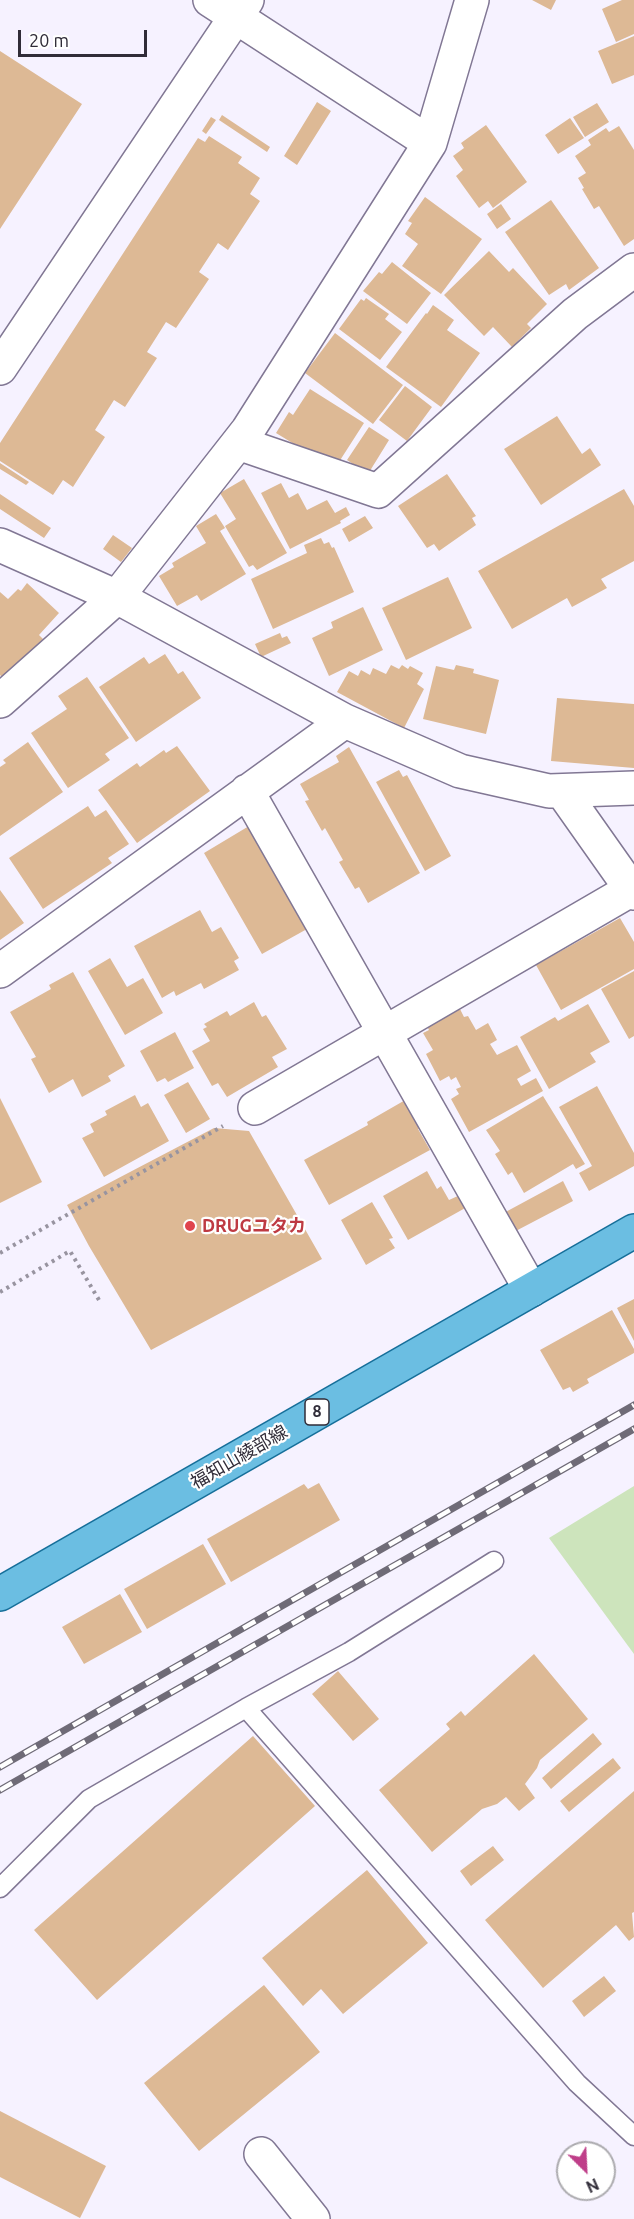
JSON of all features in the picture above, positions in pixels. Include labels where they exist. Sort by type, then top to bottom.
[{"type":"main road","name":"福知山綾部線","points":[[0,1594],[634,1231]]},
{"type":"street","points":[[0,701],[117,597],[238,443],[430,143],[472,0]]},
{"type":"street","points":[[0,368],[231,5],[430,143]]},
{"type":"street","points":[[238,443],[378,491],[575,314],[634,270]]},
{"type":"street","points":[[0,545],[117,597],[345,721],[460,771],[549,791],[634,788]]},
{"type":"street","points":[[0,971],[345,721]]},
{"type":"street","points":[[248,791],[531,1290]]},
{"type":"street","points":[[255,1108],[383,1032],[633,891],[562,791]]},
{"type":"street","points":[[261,2154],[313,2219]]},
{"type":"lane","points":[[0,1888],[89,1799],[246,1708],[349,1652],[494,1561]]},
{"type":"lane","points":[[246,1708],[577,2083],[634,2136]]},
{"type":"path","points":[[0,1253],[255,1108]]},
{"type":"path","points":[[0,1292],[70,1251],[99,1300]]},
{"type":"green space","points":[[634,1486],[634,1654],[549,1538]]},
{"type":"building","points":[[532,0],[556,0],[551,10]]},
{"type":"building","points":[[622,0],[634,0],[634,34],[616,42],[602,9]]},
{"type":"building","points":[[634,36],[634,75],[612,84],[598,51]]},
{"type":"building","points":[[0,51],[82,104],[0,229]]},
{"type":"building","points":[[317,102],[331,111],[297,165],[284,156]]},
{"type":"building","points":[[597,103],[609,122],[585,137],[573,117]]},
{"type":"building","points":[[222,115],[270,147],[267,152],[219,120]]},
{"type":"building","points":[[211,117],[216,120],[206,134],[202,131]]},
{"type":"building","points":[[570,118],[584,138],[558,154],[545,135]]},
{"type":"building","points":[[486,125],[527,182],[493,208],[488,201],[479,208],[456,176],[463,170],[453,156],[464,148],[461,143]]},
{"type":"building","points":[[619,126],[634,150],[634,239],[624,246],[599,206],[594,209],[582,189],[584,188],[578,178],[586,173],[575,156],[591,145],[588,140],[606,128],[609,132]]},
{"type":"building","points":[[209,136],[242,157],[238,163],[260,178],[250,194],[260,201],[228,250],[218,243],[199,272],[209,279],[176,328],[166,322],[147,352],[157,358],[125,407],[114,400],[95,430],[105,437],[73,487],[63,480],[53,495],[0,461],[0,443],[198,138],[205,142]]},
{"type":"building","points":[[425,197],[482,239],[441,294],[402,266],[418,244],[405,234],[412,223],[408,221]]},
{"type":"building","points":[[551,200],[599,268],[569,290],[566,284],[549,295],[505,232]]},
{"type":"building","points":[[501,204],[511,219],[497,229],[487,214]]},
{"type":"building","points":[[489,251],[509,272],[513,268],[547,304],[527,324],[531,328],[512,347],[493,327],[484,336],[444,295]]},
{"type":"building","points":[[392,262],[431,293],[407,324],[363,291],[379,272],[382,274]]},
{"type":"building","points":[[366,298],[389,314],[385,319],[402,332],[380,360],[339,329],[361,299],[364,301]]},
{"type":"building","points":[[433,305],[454,320],[447,330],[480,353],[441,407],[386,367]]},
{"type":"building","points":[[335,333],[403,385],[373,424],[305,373]]},
{"type":"building","points":[[405,386],[432,407],[407,441],[379,420]]},
{"type":"building","points":[[310,389],[364,423],[337,465],[320,454],[317,458],[276,433],[289,412],[293,415]]},
{"type":"building","points":[[557,416],[582,454],[590,448],[601,465],[541,505],[504,449]]},
{"type":"building","points":[[369,427],[389,440],[368,474],[347,460]]},
{"type":"building","points":[[0,463],[29,482],[26,485],[0,469]]},
{"type":"building","points":[[447,474],[476,516],[472,518],[476,525],[439,551],[434,544],[427,548],[398,506]]},
{"type":"building","points":[[244,479],[287,553],[257,570],[253,565],[249,567],[225,526],[236,519],[220,493]]},
{"type":"building","points":[[281,483],[289,498],[298,493],[307,510],[327,500],[335,513],[346,507],[350,515],[340,521],[341,523],[290,549],[261,493]]},
{"type":"building","points":[[624,489],[634,506],[634,561],[601,579],[607,588],[572,607],[567,598],[512,629],[478,571]]},
{"type":"building","points":[[0,494],[51,528],[44,538],[0,509]]},
{"type":"building","points":[[216,514],[225,528],[220,531],[246,574],[201,601],[197,595],[177,606],[159,576],[174,567],[172,563],[206,543],[196,526]]},
{"type":"building","points":[[365,516],[373,528],[349,542],[342,529]]},
{"type":"building","points":[[113,535],[132,548],[121,562],[103,549]]},
{"type":"building","points":[[321,538],[324,544],[329,542],[332,548],[334,547],[354,592],[273,629],[251,579],[307,553],[304,545]]},
{"type":"building","points":[[448,577],[472,628],[406,660],[382,608]]},
{"type":"building","points":[[27,583],[59,613],[39,635],[43,639],[5,680],[0,675],[0,592],[8,599],[18,589],[21,591]]},
{"type":"building","points":[[363,607],[383,650],[329,676],[312,638],[333,628],[331,622]]},
{"type":"building","points":[[280,633],[282,638],[287,636],[291,643],[261,657],[255,644]]},
{"type":"building","points":[[165,654],[178,674],[183,671],[201,698],[136,742],[99,687],[144,657],[149,664]]},
{"type":"building","points":[[391,665],[399,669],[402,665],[408,669],[410,666],[423,673],[417,684],[424,689],[404,728],[337,692],[349,671],[358,676],[361,670],[370,675],[373,668],[386,674]]},
{"type":"building","points":[[456,665],[474,669],[473,673],[499,680],[486,734],[423,719],[436,666],[454,670]]},
{"type":"building","points":[[87,677],[129,738],[105,754],[110,760],[68,788],[31,733],[67,709],[58,696]]},
{"type":"building","points":[[557,698],[634,704],[634,768],[551,761]]},
{"type":"building","points":[[28,742],[63,792],[0,836],[0,767],[6,763],[3,760]]},
{"type":"building","points":[[177,746],[210,791],[137,843],[98,790],[137,763],[140,767],[164,750],[166,753]]},
{"type":"building","points":[[349,747],[420,873],[368,903],[359,887],[355,889],[339,862],[343,860],[325,828],[322,831],[305,801],[309,800],[300,784],[339,762],[336,756]]},
{"type":"building","points":[[399,770],[403,777],[407,775],[451,856],[425,871],[376,782]]},
{"type":"building","points":[[88,806],[95,817],[106,810],[129,844],[108,858],[112,863],[43,909],[9,858]]},
{"type":"building","points":[[249,826],[307,929],[262,954],[204,853]]},
{"type":"building","points":[[0,890],[24,923],[0,940]]},
{"type":"building","points":[[200,910],[212,932],[221,927],[239,958],[234,961],[239,970],[204,989],[201,983],[176,996],[174,991],[162,998],[134,946]]},
{"type":"building","points":[[620,918],[634,942],[634,969],[561,1010],[536,965]]},
{"type":"building","points":[[110,958],[127,987],[143,978],[163,1013],[125,1035],[88,971]]},
{"type":"building","points":[[634,971],[634,1036],[629,1039],[601,989]]},
{"type":"building","points":[[73,972],[125,1066],[108,1076],[111,1081],[82,1097],[73,1079],[49,1093],[31,1059],[36,1057],[10,1012],[51,989],[49,985]]},
{"type":"building","points":[[254,1002],[262,1017],[266,1015],[287,1049],[272,1057],[278,1067],[227,1097],[218,1083],[212,1086],[192,1051],[210,1041],[203,1029],[207,1027],[204,1024],[227,1011],[230,1016]]},
{"type":"building","points":[[457,1003],[464,1017],[468,1016],[476,1030],[488,1023],[497,1040],[490,1044],[497,1055],[517,1045],[531,1071],[517,1079],[521,1086],[536,1078],[543,1091],[469,1132],[451,1099],[459,1094],[456,1089],[461,1087],[456,1077],[451,1080],[449,1076],[440,1081],[426,1054],[433,1050],[423,1033],[429,1030],[424,1021]]},
{"type":"building","points":[[588,1004],[610,1042],[590,1053],[596,1062],[549,1089],[520,1037],[555,1017],[558,1021]]},
{"type":"building","points":[[175,1032],[194,1068],[168,1082],[165,1078],[157,1082],[140,1051]]},
{"type":"building","points":[[188,1082],[210,1119],[186,1133],[164,1095]]},
{"type":"building","points":[[597,1086],[634,1153],[634,1166],[589,1191],[579,1173],[592,1166],[559,1107]]},
{"type":"building","points":[[135,1095],[141,1107],[148,1103],[169,1141],[104,1177],[82,1138],[94,1132],[90,1124],[107,1115],[105,1111]]},
{"type":"building","points":[[543,1096],[585,1164],[576,1169],[573,1164],[524,1193],[512,1172],[508,1175],[495,1154],[500,1151],[486,1130]]},
{"type":"building","points":[[0,1098],[42,1182],[0,1203]]},
{"type":"building","points":[[407,1099],[422,1126],[418,1129],[430,1150],[329,1205],[304,1160],[368,1125],[367,1122]]},
{"type":"building","name":"DRUGユタカ","points":[[214,1128],[249,1131],[322,1259],[151,1350],[67,1205]]},
{"type":"building","points":[[427,1171],[437,1189],[441,1186],[449,1200],[460,1195],[467,1207],[408,1240],[383,1196]]},
{"type":"building","points":[[563,1181],[573,1201],[510,1234],[500,1215]]},
{"type":"building","points":[[372,1202],[393,1238],[389,1239],[395,1248],[366,1265],[341,1220]]},
{"type":"building","points":[[634,1299],[634,1341],[617,1308]]},
{"type":"building","points":[[612,1310],[634,1349],[634,1353],[587,1379],[589,1383],[573,1392],[570,1387],[563,1390],[540,1350]]},
{"type":"building","points":[[319,1483],[340,1520],[231,1582],[207,1539],[304,1484],[308,1489]]},
{"type":"building","points":[[203,1544],[226,1584],[147,1629],[124,1589]]},
{"type":"building","points":[[120,1594],[142,1632],[84,1664],[62,1627]]},
{"type":"building","points":[[534,1654],[588,1719],[540,1760],[525,1784],[535,1798],[519,1811],[506,1797],[497,1804],[482,1809],[432,1852],[379,1790],[450,1729],[446,1724],[461,1711],[465,1716]]},
{"type":"building","points":[[338,1671],[379,1719],[353,1741],[312,1694]]},
{"type":"building","points":[[593,1733],[602,1744],[551,1789],[542,1778]]},
{"type":"building","points":[[253,1736],[315,1806],[97,2000],[34,1930]]},
{"type":"building","points":[[613,1758],[621,1768],[569,1812],[560,1801]]},
{"type":"building","points":[[634,1791],[634,1912],[632,1913],[634,1937],[629,1941],[616,1925],[543,1988],[485,1920]]},
{"type":"building","points":[[493,1846],[504,1860],[471,1886],[460,1871]]},
{"type":"building","points":[[367,1870],[428,1943],[343,2014],[321,1989],[303,2006],[262,1958]]},
{"type":"building","points":[[604,1976],[616,1991],[584,2017],[572,2001]]},
{"type":"building","points":[[264,1985],[320,2052],[199,2151],[144,2083]]},
{"type":"building","points":[[0,2111],[106,2166],[80,2218],[0,2177]]},
{"type":"railway","points":[[0,1767],[634,1405]]},
{"type":"railway","points":[[0,1790],[634,1429]]},
{"type":"place","name":"DRUGユタカ","points":[[190,1226]]}]
